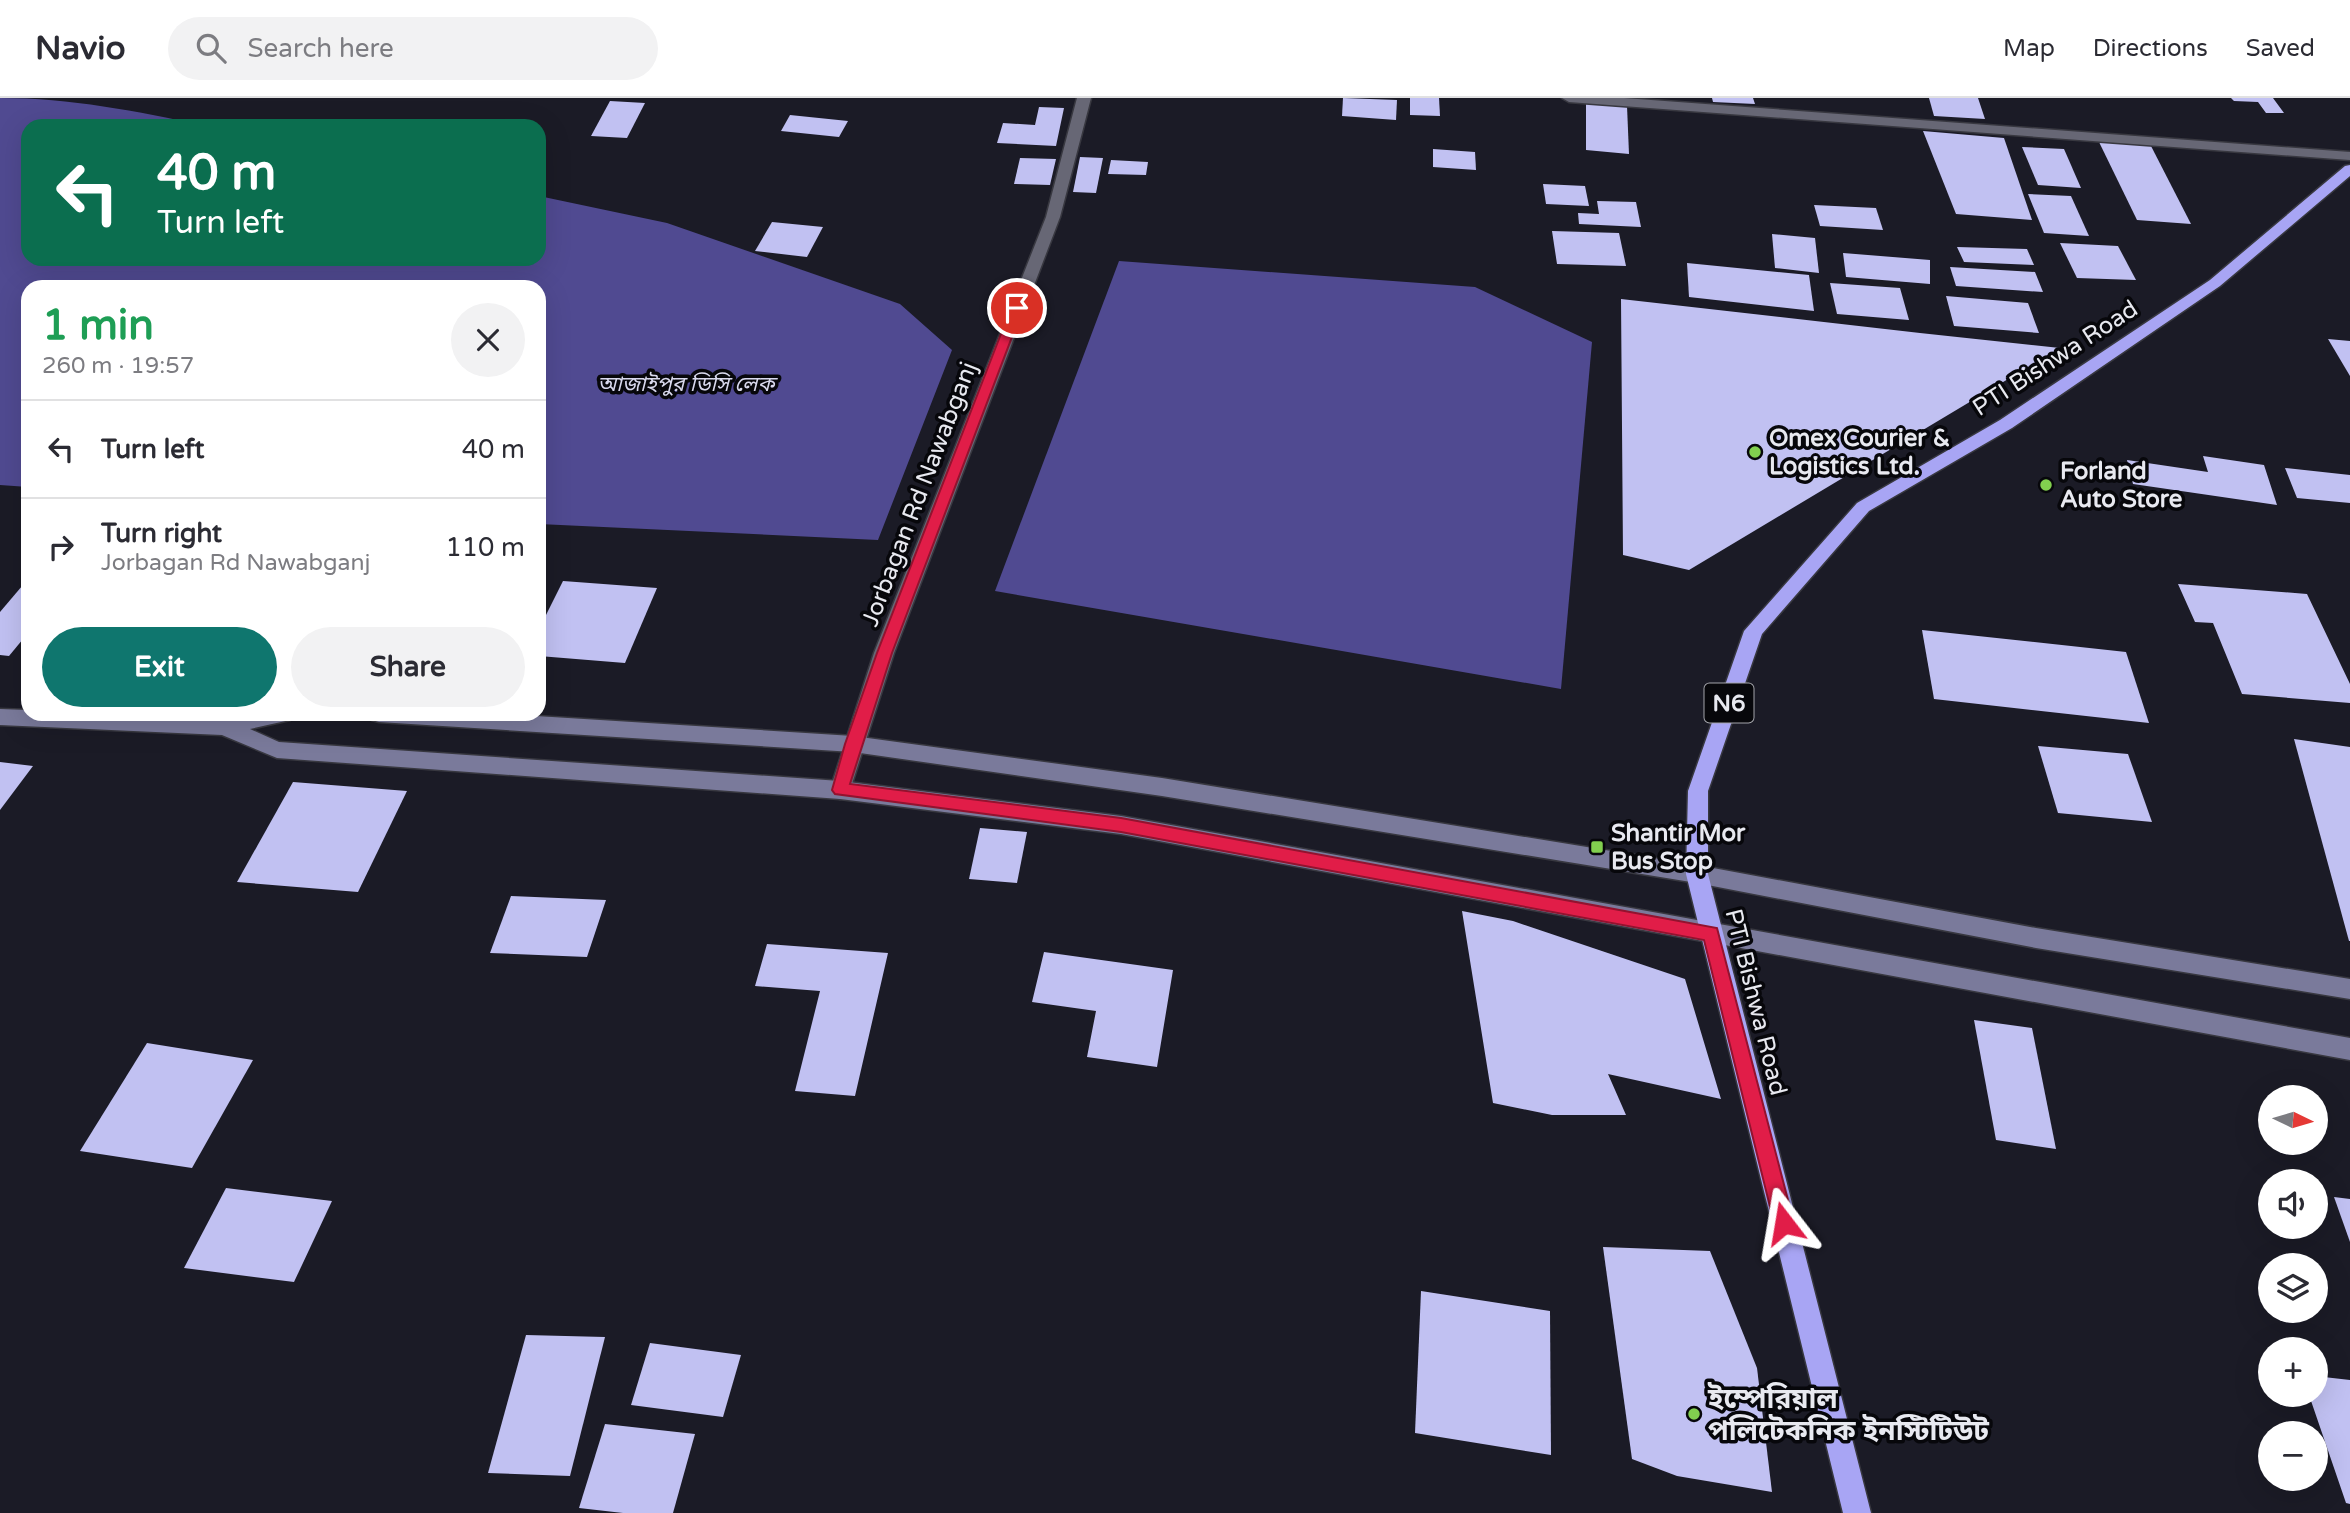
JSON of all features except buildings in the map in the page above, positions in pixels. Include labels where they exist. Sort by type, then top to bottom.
[{"type":"highway","name":"PTI Bishwa Road","points":[[1857,1513],[1698,874],[1698,791],[1754,631],[1863,507],[2006,424],[2216,283],[2350,169]]},
{"type":"street","name":"Jorbagan Rd Nawabganj","points":[[840,790],[853,744],[913,578],[1053,217],[1084,98]]},
{"type":"street","points":[[1569,98],[2350,156]]},
{"type":"street","points":[[0,717],[21,718]]},
{"type":"street","points":[[90,721],[224,727],[252,721]]},
{"type":"street","points":[[490,721],[853,744],[1162,786],[1698,874],[2036,939],[2350,989]]},
{"type":"street","points":[[224,727],[276,750],[840,790],[1121,825],[2350,1049]]},
{"type":"water","name":"আজাইপুর ডিসি লেক","points":[[0,98],[78,103],[170,119],[21,119],[21,266],[546,266],[546,197],[667,223],[900,304],[952,350],[878,540],[546,524],[546,280],[21,280],[21,486],[0,485]]},
{"type":"water","points":[[1119,261],[1475,287],[1592,342],[1561,689],[995,591]]},
{"type":"place","name":"Omex Courier & Logistics Ltd.","points":[[1755,452]]},
{"type":"place","name":"Forland Auto Store","points":[[2046,485]]},
{"type":"place","name":"Shantir Mor Bus Stop","points":[[1597,847]]},
{"type":"place","name":"ইম্পেরিয়াল পলিটেকনিক ইনস্টিটিউট","points":[[1694,1414]]},
{"type":"route","points":[[1017,308],[884,653],[840,790],[1121,825],[1711,934],[1784,1223]]}]
